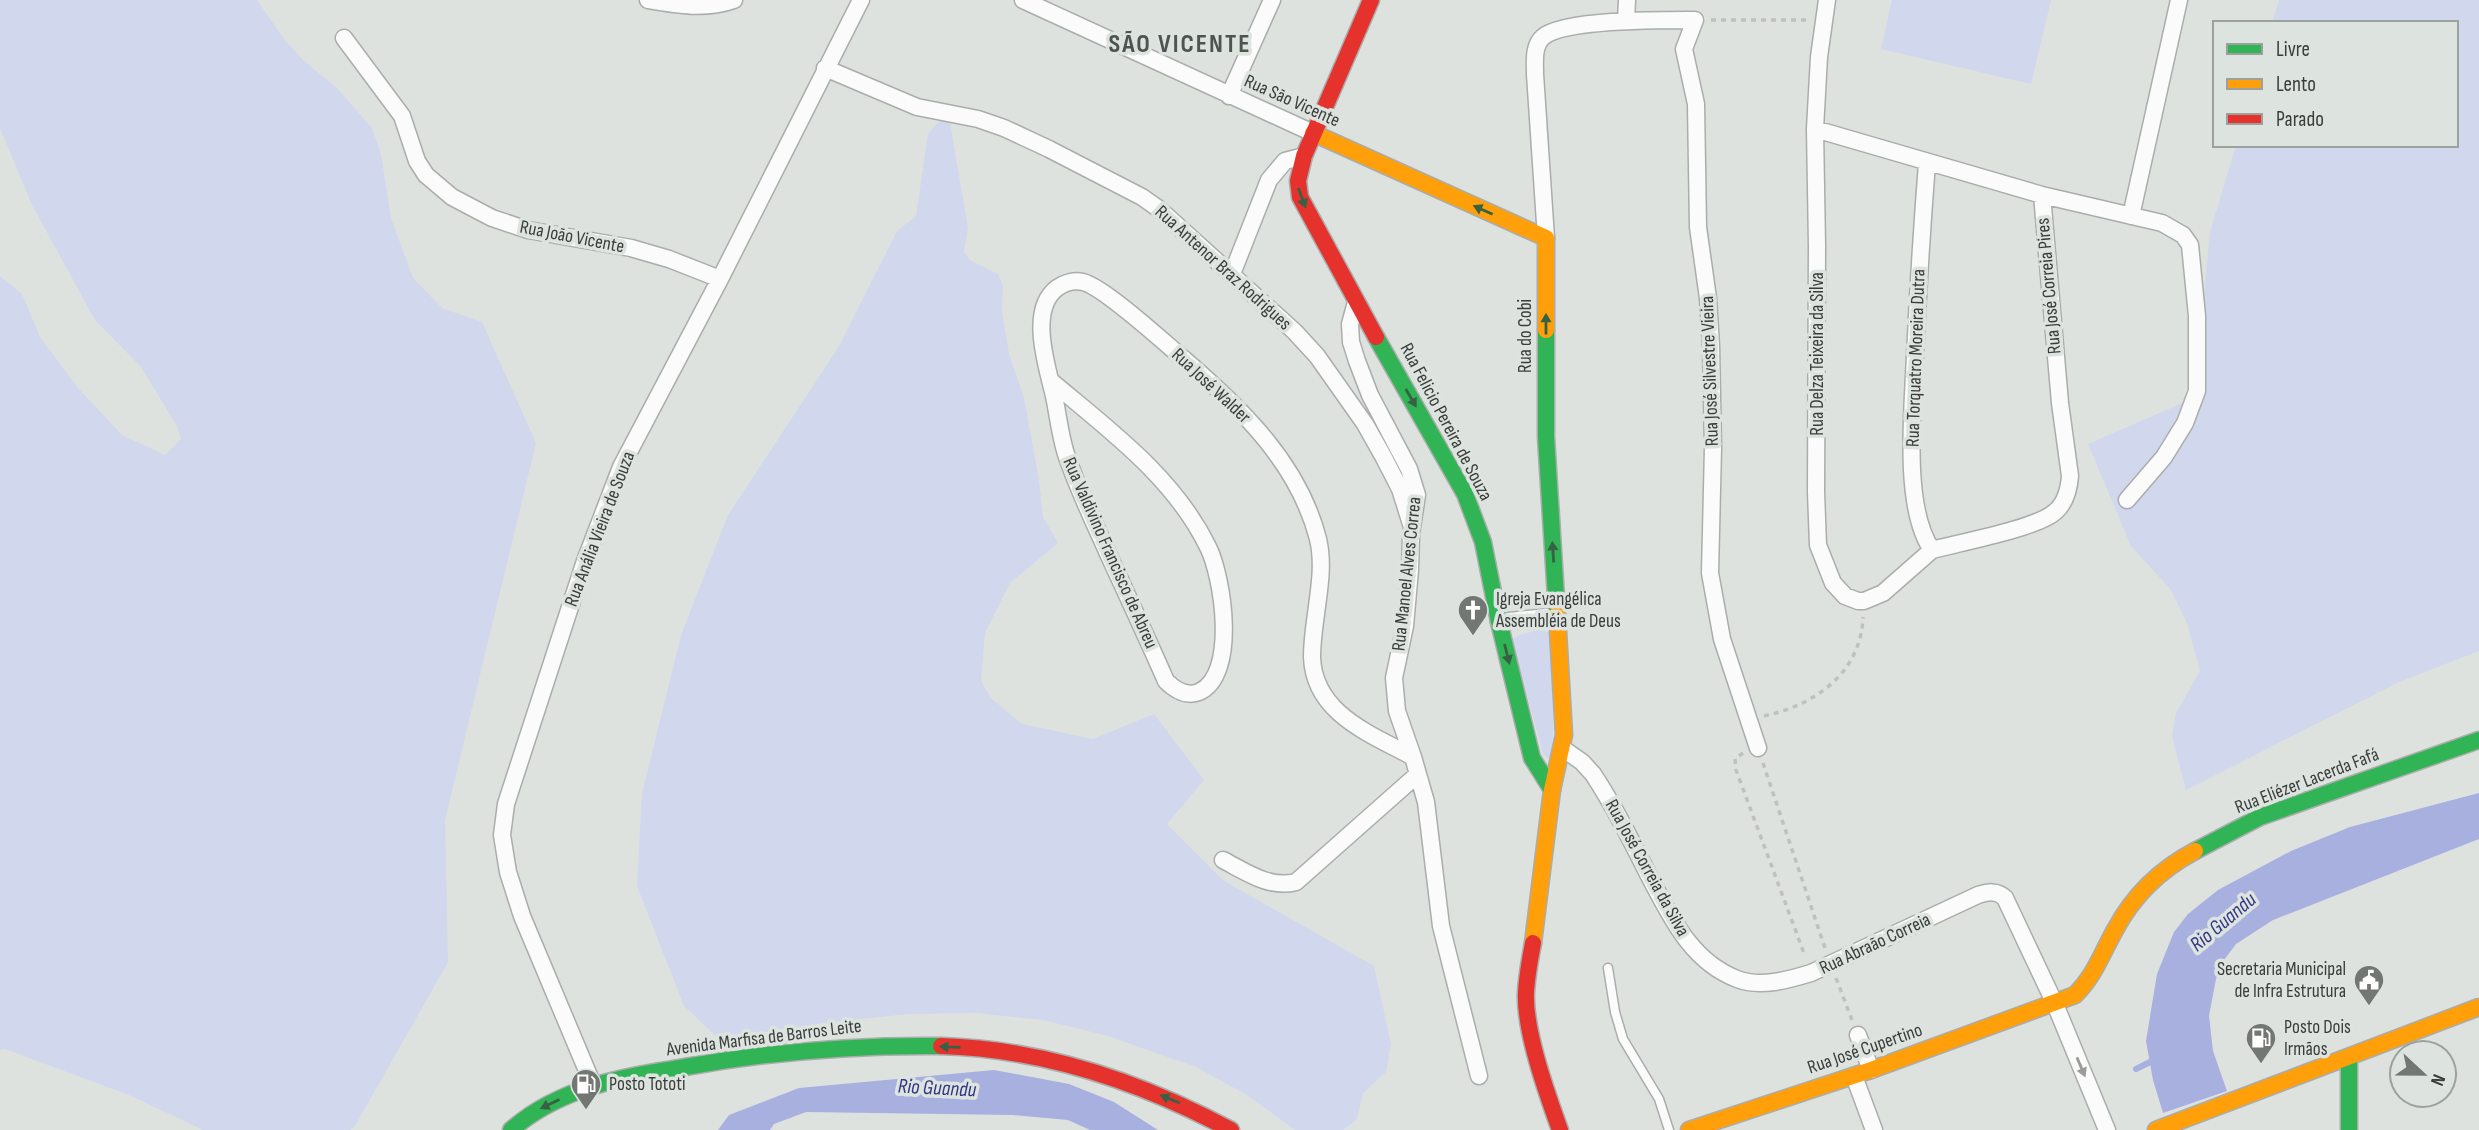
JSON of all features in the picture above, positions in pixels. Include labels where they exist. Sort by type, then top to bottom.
[{"type":"main road","name":"Rua Felicio Pereira de Souza","points":[[1371,0],[1304,156],[1298,181],[1300,197],[1465,494],[1483,542],[1532,758],[1552,790]]},
{"type":"main road","name":"Rua São Vicente","points":[[1313,133],[1546,239]]},
{"type":"main road","name":"Rua do Cobi","points":[[1546,239],[1546,437],[1564,714],[1562,748],[1552,790]]},
{"type":"main road","name":"Rua Eliézer Lacerda Fafá","points":[[2055,1004],[2075,995],[2090,980],[2116,928],[2139,895],[2178,860],[2260,817],[2479,740]]},
{"type":"main road","points":[[1552,790],[1526,994],[1535,1052],[1560,1130]]},
{"type":"main road","name":"Rua José Cupertino","points":[[1689,1130],[1854,1076],[2055,1004]]},
{"type":"main road","points":[[2156,1130],[2479,1007]]},
{"type":"main road","name":"Avenida Marfisa de Barros Leite","points":[[511,1130],[545,1105],[593,1085],[633,1075],[728,1059],[831,1048],[953,1046],[1048,1060],[1129,1082],[1189,1106],[1231,1130]]},
{"type":"main road","points":[[2349,1057],[2349,1130]]},
{"type":"street","points":[[648,0],[683,6],[705,6],[734,0]]},
{"type":"street","name":"Rua Anália Vieira de Souza","points":[[593,1085],[522,916],[508,873],[502,835],[506,804],[585,561],[621,467],[720,279],[861,0]]},
{"type":"street","name":"Rua São Vicente","points":[[1023,0],[1313,133]]},
{"type":"street","points":[[1229,96],[1272,0]]},
{"type":"street","points":[[1626,20],[1627,0]]},
{"type":"street","name":"Rua Delza Teixeira da Silva","points":[[1827,0],[1823,19],[1815,129],[1818,544],[1833,583],[1845,596],[1864,601]]},
{"type":"street","points":[[2131,216],[2179,0]]},
{"type":"street","name":"Rua do Cobi","points":[[1546,239],[1535,74],[1536,49],[1541,40],[1550,33],[1626,20],[1695,20]]},
{"type":"street","name":"Rua José Silvestre Vieira","points":[[1695,20],[1684,49],[1696,104],[1698,227],[1708,298],[1711,346],[1713,448],[1710,573],[1722,639],[1758,748]]},
{"type":"street","name":"Rua João Vicente","points":[[344,38],[402,116],[417,160],[426,175],[452,197],[492,218],[528,230],[631,248],[669,259],[720,279]]},
{"type":"street","name":"Rua Antenor Braz Rodrigues","points":[[825,68],[917,107],[978,119],[1004,128],[1151,203],[1295,332],[1336,382],[1365,424],[1400,489],[1412,527]]},
{"type":"street","points":[[1815,129],[2042,195]]},
{"type":"street","points":[[1232,274],[1269,180],[1285,161],[1304,156]]},
{"type":"street","name":"Rua Torquatro Moreira Dutra","points":[[1927,163],[1918,282],[1912,434],[1917,511],[1921,529],[1932,550]]},
{"type":"street","name":"Rua José Correia Pires","points":[[1932,550],[1991,536],[2052,514],[2066,497],[2070,476],[2055,354],[2042,195],[2173,229],[2183,234],[2190,245],[2197,316],[2197,391],[2185,423],[2164,457],[2127,500]]},
{"type":"street","name":"Rua José Walder","points":[[1051,382],[1043,346],[1042,321],[1045,304],[1060,286],[1081,282],[1129,313],[1250,420],[1293,478],[1319,542],[1321,579],[1312,658],[1322,693],[1342,718],[1416,765]]},
{"type":"street","name":"Rua Manoel Alves Correa","points":[[1356,302],[1350,324],[1351,342],[1370,395],[1415,484],[1417,503],[1412,527],[1408,600],[1394,678],[1396,711],[1426,802],[1441,926],[1479,1076]]},
{"type":"street","name":"Rua Valdivino Francisco de Abreu","points":[[1051,382],[1113,433],[1164,481],[1193,518],[1210,550],[1221,589],[1225,619],[1219,667],[1209,686],[1194,694],[1172,687],[1166,681],[1084,501],[1065,452],[1051,382]]},
{"type":"street","points":[[1864,601],[1883,593],[1932,550]]},
{"type":"street","points":[[1499,622],[1557,616]]},
{"type":"street","name":"Rua José Correia da Silva","points":[[1562,748],[1582,762],[1593,774],[1669,914],[1687,941],[1704,959],[1739,980]]},
{"type":"street","points":[[1223,860],[1264,881],[1287,884],[1296,882],[1416,765]]},
{"type":"street","name":"Rua Abraão Correia","points":[[1739,980],[1786,980],[1811,973],[1831,966],[1978,895],[1996,892],[2005,898],[2055,1004]]},
{"type":"street","points":[[2055,1004],[2107,1130]]},
{"type":"street","points":[[1858,1035],[1871,1070]]},
{"type":"street","points":[[1854,1076],[1874,1130]]},
{"type":"lane","points":[[1608,968],[1615,1012],[1623,1039],[1659,1099],[1669,1130]]},
{"type":"path","points":[[1695,20],[1823,19]]},
{"type":"path","points":[[1749,719],[1779,713],[1802,704],[1824,692],[1842,676],[1863,632],[1864,601]]},
{"type":"path","points":[[1811,973],[1736,770],[1737,757],[1758,748],[1831,966],[1858,1035]]},
{"type":"shaded area","points":[[0,0],[257,0],[284,39],[304,61],[336,87],[372,128],[381,154],[391,218],[413,278],[442,308],[482,322],[536,443],[445,820],[448,962],[355,1126],[350,1130],[203,1130],[129,1095],[5,1049],[0,1050],[0,276],[22,294],[40,337],[78,388],[122,435],[165,455],[181,439],[177,426],[141,367],[95,320],[32,205],[0,128]]},
{"type":"shaded area","points":[[1892,0],[2051,0],[2031,84],[1881,49]]},
{"type":"shaded area","points":[[2279,0],[2479,0],[2479,651],[2399,682],[2186,790],[2172,736],[2176,713],[2200,671],[2187,623],[2171,590],[2131,546],[2088,444],[2194,398],[2210,232],[2235,147],[2458,147],[2458,21],[2273,21]]},
{"type":"shaded area","points":[[948,111],[968,228],[964,252],[970,260],[998,274],[1003,286],[1002,311],[1009,354],[1024,398],[1043,517],[1058,543],[1010,583],[985,633],[981,681],[991,698],[1022,724],[1093,739],[1154,714],[1204,780],[1167,824],[1224,881],[1374,966],[1391,1044],[1386,1072],[1363,1093],[1357,1119],[1343,1130],[1295,1130],[1247,1095],[1196,1067],[1108,1036],[1043,1020],[976,1013],[909,1014],[823,1023],[720,1040],[684,1006],[637,886],[642,794],[681,635],[728,515],[838,348],[897,231],[916,216],[928,134]]},
{"type":"shaded area","points":[[1539,630],[1549,632],[1555,682],[1552,757],[1547,758],[1543,754],[1512,640],[1519,635]]},
{"type":"water","name":"Rio Guandu","points":[[2479,793],[2479,839],[2273,920],[2236,944],[2224,960],[2216,979],[2209,1016],[2213,1051],[2227,1091],[2163,1113],[2153,1080],[2146,1041],[2157,974],[2174,932],[2188,914],[2218,890],[2291,851],[2350,827]]},
{"type":"water","name":"Rio Guandu","points":[[994,1070],[1069,1084],[1114,1102],[1158,1130],[1090,1130],[1068,1120],[1012,1115],[806,1112],[774,1124],[770,1130],[718,1130],[729,1115],[799,1088]]},
{"type":"waterway","points":[[2136,1069],[2156,1059]]},
{"type":"traffic: fast","points":[[1546,330],[1546,437],[1557,614]]},
{"type":"traffic: fast","points":[[1376,337],[1465,494],[1483,542],[1532,758],[1552,790]]},
{"type":"traffic: fast","points":[[2195,851],[2260,817],[2479,740]]},
{"type":"traffic: fast","points":[[511,1130],[550,1103],[593,1086],[639,1075],[780,1054],[844,1048],[941,1046]]},
{"type":"traffic: fast","points":[[2349,1057],[2349,1130]]},
{"type":"traffic: slow","points":[[1313,133],[1546,238],[1546,330]]},
{"type":"traffic: slow","points":[[1533,943],[1552,790],[1564,735],[1557,614]]},
{"type":"traffic: slow","points":[[1689,1130],[1871,1070],[2075,995],[2093,972],[2122,918],[2139,895],[2159,875],[2195,851]]},
{"type":"traffic: slow","points":[[2156,1130],[2479,1007]]},
{"type":"traffic: jam","points":[[1371,0],[1304,156],[1298,181],[1300,197],[1376,337]]},
{"type":"traffic: jam","points":[[1533,943],[1526,1007],[1537,1062],[1560,1130]]},
{"type":"traffic: jam","points":[[941,1046],[1017,1054],[1091,1071],[1162,1097],[1231,1130]]},
{"type":"place","name":"Igreja Evangélica Assembléia de Deus","points":[[1473,637]]},
{"type":"place","name":"Secretaria Municipal de Infra Estrutura","points":[[2369,1007]]},
{"type":"place","name":"Posto Dois Irmãos","points":[[2261,1065]]},
{"type":"place","name":"Posto Tototi","points":[[586,1111]]},
{"type":"district","name":"SÃO VICENTE","points":[[1180,44]]}]
